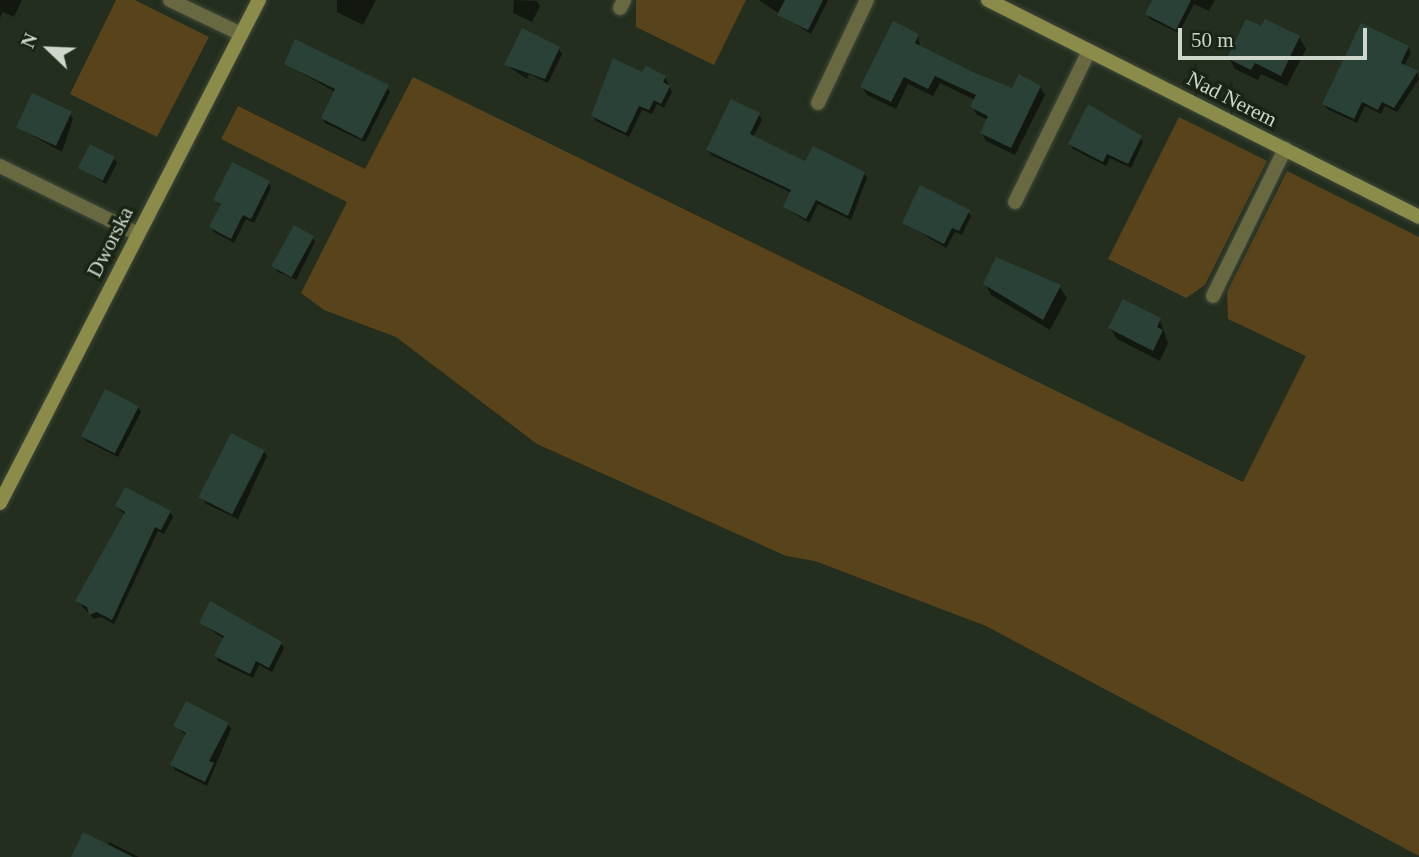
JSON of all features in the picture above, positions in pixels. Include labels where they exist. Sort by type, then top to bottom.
[{"type":"street","points":[[170,0],[241,34]]},
{"type":"street","name":"Dworska","points":[[0,503],[259,0]]},
{"type":"street","points":[[818,103],[867,0]]},
{"type":"street","name":"Nad Nerem","points":[[988,0],[1419,216]]},
{"type":"street","points":[[1015,202],[1089,51]]},
{"type":"street","points":[[1213,296],[1285,149]]},
{"type":"street","points":[[0,166],[138,234]]},
{"type":"shaded area","points":[[116,0],[135,0],[209,37],[157,137],[70,94]]},
{"type":"shaded area","points":[[636,0],[746,0],[714,65],[636,27]]},
{"type":"shaded area","points":[[413,77],[1243,482],[1306,356],[1228,319],[1227,292],[1287,171],[1419,237],[1419,856],[986,626],[815,561],[786,556],[537,444],[396,337],[324,310],[301,293],[347,202],[221,139],[238,106],[365,169]]},
{"type":"shaded area","points":[[1179,117],[1267,161],[1205,285],[1186,298],[1108,259]]},
{"type":"building","points":[[785,0],[823,0],[808,30],[777,15]]},
{"type":"building","points":[[1152,0],[1191,0],[1176,30],[1145,14]]},
{"type":"building","points":[[1246,19],[1261,26],[1265,19],[1300,36],[1281,76],[1255,63],[1251,70],[1227,58]]},
{"type":"building","points":[[893,21],[919,34],[915,43],[975,73],[1012,88],[1019,74],[1041,86],[1011,148],[980,133],[988,116],[970,107],[976,95],[935,76],[928,89],[904,77],[891,102],[860,87]]},
{"type":"building","points":[[1361,23],[1409,46],[1401,63],[1418,71],[1394,108],[1382,102],[1378,110],[1362,102],[1354,119],[1322,104]]},
{"type":"building","points":[[522,28],[560,47],[545,79],[504,65]]},
{"type":"building","points":[[295,39],[389,85],[362,139],[321,118],[335,89],[284,64]]},
{"type":"building","points":[[613,58],[642,72],[646,66],[666,76],[663,82],[670,86],[661,104],[654,100],[649,110],[639,106],[626,133],[591,116]]},
{"type":"building","points":[[32,93],[72,112],[56,146],[16,127]]},
{"type":"building","points":[[731,99],[760,113],[750,134],[805,161],[813,146],[865,172],[848,216],[816,200],[806,219],[783,207],[791,190],[706,150]]},
{"type":"building","points":[[1088,104],[1142,136],[1128,164],[1107,154],[1103,162],[1068,144]]},
{"type":"building","points":[[90,144],[115,157],[103,181],[78,168]]},
{"type":"building","points":[[232,162],[270,181],[251,219],[243,215],[231,239],[209,227],[221,204],[213,200]]},
{"type":"building","points":[[920,185],[970,210],[959,231],[952,228],[944,244],[902,223]]},
{"type":"building","points":[[294,225],[314,236],[291,277],[271,266]]},
{"type":"building","points":[[996,257],[1061,285],[1043,320],[983,284]]},
{"type":"building","points":[[1123,299],[1161,318],[1157,327],[1163,330],[1153,351],[1108,328]]},
{"type":"building","points":[[105,389],[139,406],[115,453],[81,436]]},
{"type":"building","points":[[231,433],[265,450],[232,514],[198,497]]},
{"type":"building","points":[[125,487],[171,511],[161,530],[155,527],[112,620],[97,612],[89,615],[87,607],[75,601],[125,512],[115,506]]},
{"type":"building","points":[[210,601],[282,642],[269,668],[256,661],[250,674],[214,656],[224,636],[199,623]]},
{"type":"building","points":[[186,701],[229,723],[209,761],[214,763],[205,782],[170,765],[186,733],[173,726]]},
{"type":"building","points":[[83,832],[133,857],[71,857]]}]
